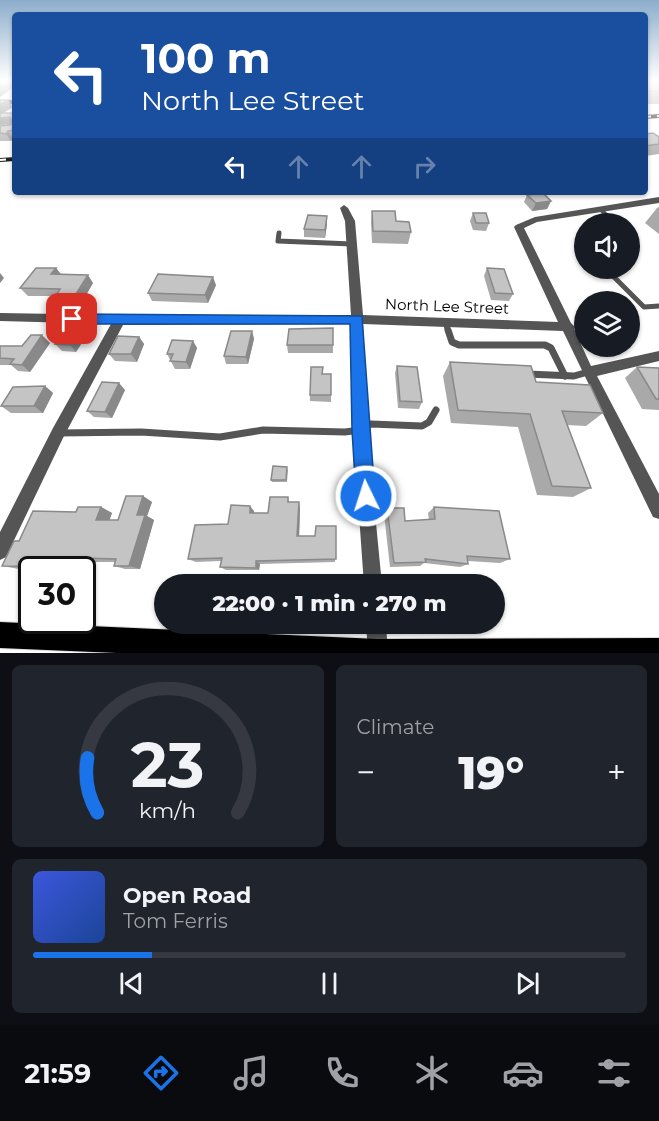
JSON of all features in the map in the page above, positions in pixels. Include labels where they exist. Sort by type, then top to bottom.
[{"type":"main road","points":[[0,635],[72,646],[378,652],[659,651]]},
{"type":"street","points":[[659,200],[535,220],[519,226],[569,327],[588,372],[659,511]]},
{"type":"street","points":[[344,208],[350,221],[352,244],[360,430],[372,574]]},
{"type":"street","name":"North Lee Street","points":[[0,317],[119,320],[357,319],[569,327]]},
{"type":"street","points":[[0,551],[58,433],[119,320]]},
{"type":"street","points":[[588,372],[659,356]]},
{"type":"street","points":[[377,634],[378,652]]},
{"type":"lane","points":[[600,209],[604,213]]},
{"type":"lane","points":[[279,233],[278,241],[352,244]]},
{"type":"lane","points":[[616,279],[644,307],[659,306]]},
{"type":"lane","points":[[445,322],[452,342],[459,345],[545,345],[551,348],[565,376]]},
{"type":"lane","points":[[526,374],[574,376],[588,372]]},
{"type":"lane","points":[[58,433],[141,432],[220,437],[263,430],[345,432],[360,430],[371,424],[422,426],[429,422],[436,410]]},
{"type":"building","points":[[0,113],[12,113],[12,121],[10,117],[0,118]]},
{"type":"building","points":[[12,124],[12,130],[6,134],[0,133],[0,126]]},
{"type":"building","points":[[653,133],[659,137],[659,144],[648,146],[648,134]]},
{"type":"building","points":[[527,195],[545,195],[551,201],[536,203]]},
{"type":"building","points":[[372,211],[395,211],[396,221],[409,222],[411,232],[373,231]]},
{"type":"building","points":[[473,213],[486,213],[489,223],[476,223]]},
{"type":"building","points":[[308,215],[327,216],[325,230],[304,229]]},
{"type":"building","points":[[36,268],[56,268],[51,274],[88,275],[76,294],[57,294],[60,289],[20,288]]},
{"type":"building","points":[[487,268],[504,269],[513,294],[495,293]]},
{"type":"building","points":[[158,274],[213,277],[205,295],[148,293]]},
{"type":"building","points":[[66,327],[81,327],[70,345],[55,344]]},
{"type":"building","points":[[333,328],[333,345],[287,345],[289,329]]},
{"type":"building","points":[[231,331],[252,331],[246,357],[224,356]]},
{"type":"building","points":[[31,335],[42,335],[22,365],[10,364],[14,359],[0,358],[0,346],[22,346]]},
{"type":"building","points":[[118,336],[139,337],[131,354],[109,354]]},
{"type":"building","points":[[172,340],[193,341],[186,362],[170,361],[173,354],[167,354]]},
{"type":"building","points":[[450,362],[531,366],[536,382],[590,385],[603,413],[562,411],[591,488],[552,486],[530,414],[458,410]]},
{"type":"building","points":[[397,366],[417,367],[422,402],[400,401]]},
{"type":"building","points":[[311,367],[323,367],[322,374],[331,374],[331,395],[310,395]]},
{"type":"building","points":[[637,367],[659,368],[659,399],[656,399]]},
{"type":"building","points":[[102,382],[119,383],[105,412],[87,411]]},
{"type":"building","points":[[45,386],[34,406],[1,406],[13,387]]},
{"type":"building","points":[[273,466],[287,467],[286,480],[271,480]]},
{"type":"building","points":[[126,496],[143,496],[137,515],[145,515],[129,566],[114,566],[116,559],[96,558],[96,556],[18,556],[18,566],[2,566],[14,541],[19,541],[33,511],[76,512],[78,507],[101,507],[96,520],[118,520]]},
{"type":"building","points":[[270,497],[288,497],[288,502],[299,502],[297,536],[315,536],[316,526],[336,526],[336,559],[256,561],[256,568],[220,567],[222,558],[188,559],[195,525],[228,524],[231,505],[250,506],[250,513],[268,513]]},
{"type":"building","points":[[434,507],[499,511],[510,559],[467,556],[468,564],[425,559],[426,562],[394,563],[387,508],[404,508],[405,521],[435,519]]},
{"type":"railway","points":[[648,117],[659,116]]},
{"type":"railway","points":[[0,160],[12,159]]},
{"type":"route","points":[[72,319],[357,319],[360,430],[366,496]]}]
